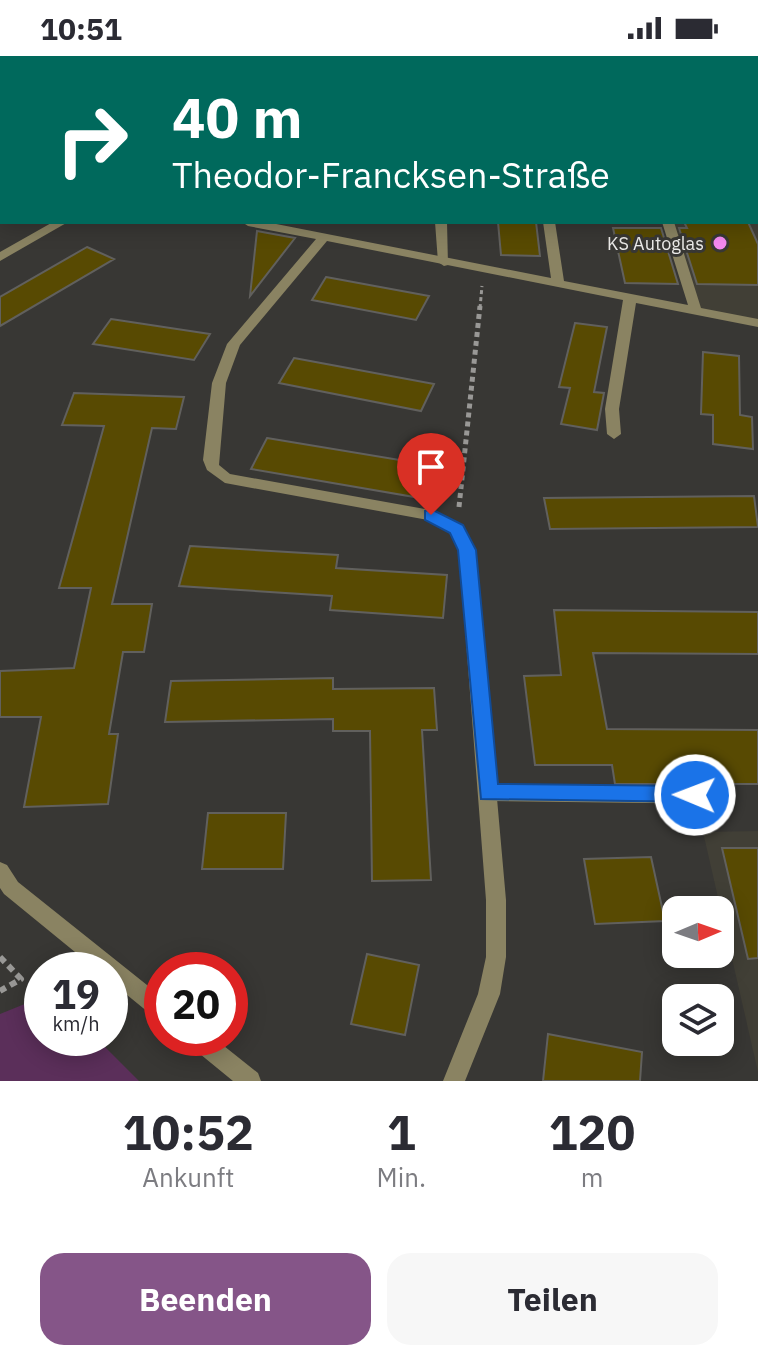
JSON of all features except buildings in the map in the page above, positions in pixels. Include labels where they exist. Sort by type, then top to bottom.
[{"type":"street","points":[[0,257],[58,224]]},
{"type":"street","points":[[258,224],[758,323]]},
{"type":"street","points":[[441,224],[444,262]]},
{"type":"street","points":[[549,224],[558,284]]},
{"type":"street","points":[[669,224],[696,311]]},
{"type":"street","points":[[324,237],[262,309],[229,354],[219,383],[212,467],[225,478],[243,483],[431,515],[457,529],[467,550],[489,793],[496,900],[496,957],[489,994],[454,1081]]},
{"type":"street","points":[[614,434],[612,409],[630,298]]},
{"type":"street","points":[[489,793],[725,796]]},
{"type":"street","points":[[4,885],[144,996]]},
{"type":"street","points":[[219,1056],[250,1081]]},
{"type":"path","points":[[457,529],[482,288],[487,270]]},
{"type":"path","points":[[0,957],[21,979],[0,991]]},
{"type":"shaded area","points":[[669,224],[758,224],[758,323],[696,311]]},
{"type":"shaded area","points":[[758,831],[758,1072],[734,967],[734,896],[718,896],[703,832]]},
{"type":"shaded area","points":[[24,1004],[24,1056],[114,1056],[139,1081],[0,1081],[0,1014]]},
{"type":"place","name":"KS Autoglas","points":[[720,243]]},
{"type":"route","points":[[431,515],[457,529],[467,550],[489,793],[695,795]]}]
